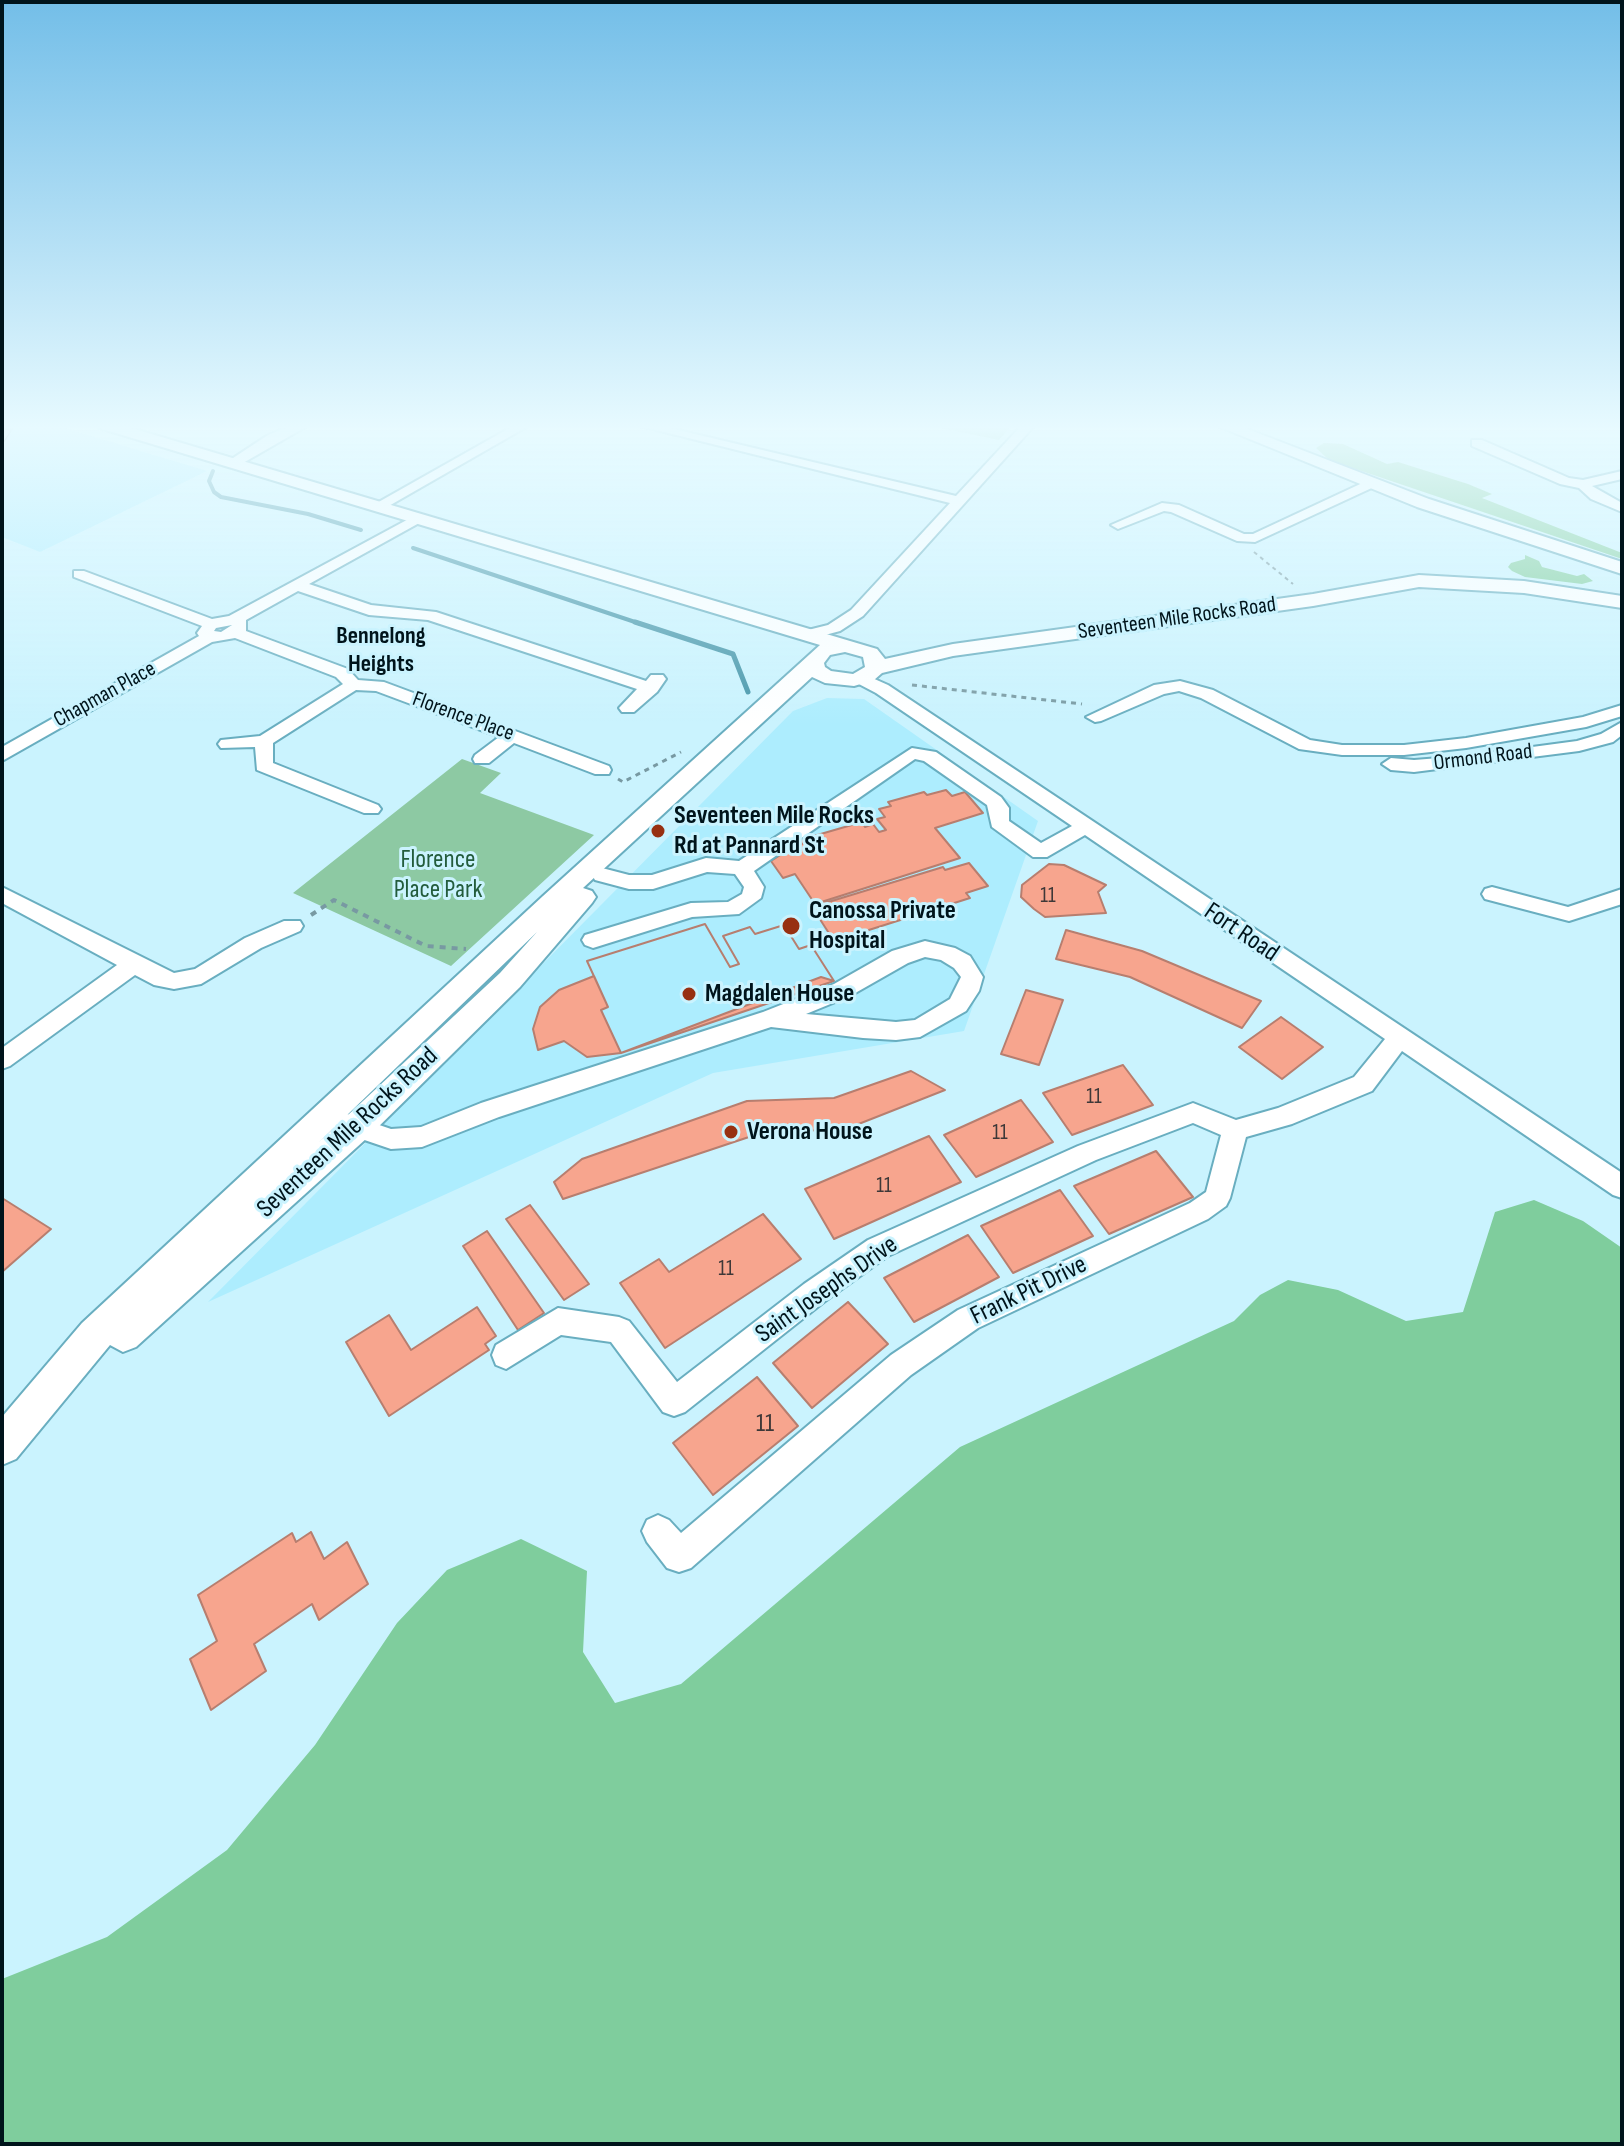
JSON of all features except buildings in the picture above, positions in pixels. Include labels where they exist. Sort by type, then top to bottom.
[{"type":"main road","points":[[436,525],[758,623],[810,634],[861,659],[839,680],[817,667],[801,643],[758,623]]},
{"type":"main road","points":[[1476,525],[1622,578]]},
{"type":"main road","points":[[1491,525],[1622,568]]},
{"type":"main road","points":[[1572,594],[1598,593],[1611,587],[1609,578],[1594,568]]},
{"type":"main road","name":"Seventeen Mile Rocks Road","points":[[13,1433],[227,1246],[552,902],[774,699],[817,667],[823,650],[861,659],[953,650],[1313,600],[1400,587],[1419,581],[1454,581],[1622,602]]},
{"type":"main road","name":"Seventeen Mile Rocks Road","points":[[1400,587],[1507,594],[1622,614]]},
{"type":"main road","name":"Seventeen Mile Rocks Road","points":[[341,1122],[510,980],[602,875],[646,819]]},
{"type":"street","points":[[79,574],[210,630],[235,627],[405,525]]},
{"type":"street","points":[[861,659],[846,632],[857,613],[937,525]]},
{"type":"street","points":[[1213,525],[1242,538],[1255,538],[1282,525]]},
{"type":"street","points":[[299,586],[369,610],[430,615],[599,670],[623,662],[651,671],[657,680],[628,708]]},
{"type":"street","points":[[810,634],[834,628],[857,613]]},
{"type":"street","name":"Florence Place","points":[[235,627],[342,673],[353,685],[378,686],[602,770]]},
{"type":"street","name":"Chapman Place","points":[[2,755],[210,630]]},
{"type":"street","name":"Fort Road","points":[[861,659],[882,689],[1622,1187]]},
{"type":"street","points":[[227,744],[264,741],[353,685]]},
{"type":"street","name":"Ormond Road","points":[[1095,717],[1160,689],[1180,686],[1207,694],[1305,745],[1342,750],[1374,762],[1414,766],[1579,746],[1607,738],[1621,718]]},
{"type":"street","points":[[482,759],[513,735]]},
{"type":"street","points":[[264,741],[264,766],[371,809]]},
{"type":"street","points":[[602,875],[629,882],[653,882],[706,865],[742,869],[912,753],[930,756],[994,801],[999,808],[999,823],[1040,852],[1085,827]]},
{"type":"street","points":[[593,940],[691,910],[719,911],[742,905],[751,898],[754,887],[742,869]]},
{"type":"street","points":[[2,894],[162,979],[186,981],[212,971],[253,943],[292,926]]},
{"type":"street","points":[[1492,894],[1569,914],[1622,896]]},
{"type":"street","points":[[341,1122],[391,1139],[422,1137],[490,1110],[771,1018],[842,990],[900,957],[925,949],[947,953],[962,962],[972,977],[968,991],[958,1005],[920,1028],[896,1031],[863,1029],[771,1018]]},
{"type":"street","points":[[2,1060],[134,964]]},
{"type":"street","points":[[1235,1130],[1283,1117],[1363,1084],[1398,1039]]},
{"type":"street","name":"Saint Josephs Drive","points":[[506,1355],[558,1321],[619,1330],[674,1402],[814,1293],[878,1248],[1087,1153],[1193,1113],[1235,1130]]},
{"type":"street","name":"Frank Pit Drive","points":[[658,1531],[679,1556],[901,1365],[968,1319],[1199,1211],[1217,1198],[1235,1130]]},
{"type":"path","points":[[1242,538],[1255,554],[1313,600]]},
{"type":"path","points":[[910,684],[1084,704],[1095,717]]},
{"type":"path","points":[[602,770],[623,782],[692,745]]},
{"type":"path","points":[[292,926],[334,900],[426,946],[469,949]]},
{"type":"shaded area","points":[[2,525],[95,525],[40,552],[2,537]]},
{"type":"shaded area","name":"Canossa Private Hospital","points":[[827,698],[864,699],[1038,821],[964,1031],[713,1073],[208,1302],[793,711]]},
{"type":"green space","points":[[1522,525],[1551,525],[1622,553],[1622,559]]},
{"type":"green space","points":[[1525,555],[1539,561],[1542,567],[1577,576],[1584,574],[1593,581],[1582,584],[1525,577],[1508,567],[1525,559]]},
{"type":"green space","name":"Florence Place Park","points":[[462,759],[501,773],[480,793],[594,835],[451,966],[293,893]]},
{"type":"green space","points":[[1534,1200],[1583,1221],[1622,1248],[1622,2144],[2,2144],[2,1979],[107,1937],[227,1850],[315,1745],[397,1623],[447,1570],[521,1539],[587,1571],[583,1652],[615,1703],[681,1684],[960,1447],[1234,1321],[1260,1295],[1288,1280],[1338,1290],[1406,1321],[1463,1312],[1495,1212]]},
{"type":"waterway","points":[[345,525],[361,530]]},
{"type":"waterway","points":[[413,548],[635,622]]},
{"type":"waterway","points":[[635,622],[733,654],[748,692]]},
{"type":"waterway","points":[[635,622],[641,624]]},
{"type":"place","name":"Seventeen Mile Rocks Rd at Pannard St","points":[[658,831]]},
{"type":"place","name":"Canossa Private Hospital","points":[[791,926]]},
{"type":"place","name":"Magdalen House","points":[[689,994]]},
{"type":"place","name":"Verona House","points":[[731,1132]]},
{"type":"district","name":"Bennelong Heights","points":[[381,651]]}]
